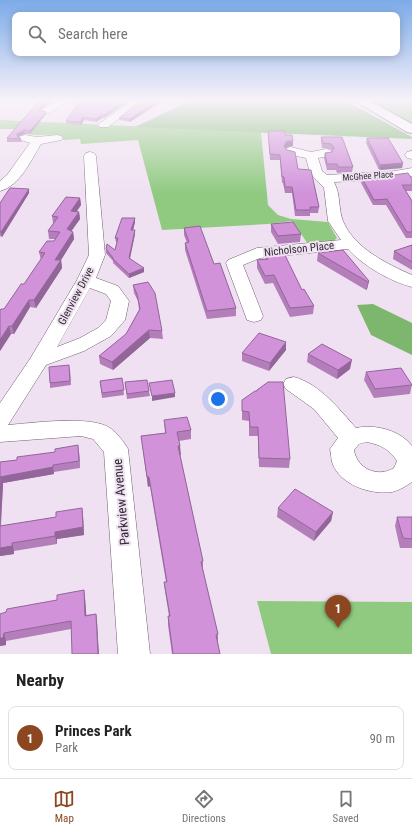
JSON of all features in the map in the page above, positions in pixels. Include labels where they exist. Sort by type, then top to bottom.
[{"type":"street","points":[[0,187],[12,178],[31,139],[57,138]]},
{"type":"street","points":[[291,151],[319,155],[316,173],[325,179],[333,197],[335,220],[350,244],[374,264],[412,282]]},
{"type":"street","name":"Glenview Drive","points":[[0,420],[39,361],[86,280],[97,255],[90,156]]},
{"type":"street","name":"McGhee Place","points":[[325,179],[395,175],[412,172]]},
{"type":"street","name":"Nicholson Place","points":[[254,316],[234,263],[257,253],[350,244]]},
{"type":"street","points":[[39,361],[99,336],[112,326],[119,314],[120,301],[112,290],[86,280]]},
{"type":"street","points":[[294,384],[322,404],[351,438]]},
{"type":"street","name":"Parkview Avenue","points":[[0,434],[81,428],[101,432],[116,449],[134,654]]},
{"type":"street","points":[[367,434],[386,437],[402,447],[409,461],[409,476],[392,482],[373,482],[355,475],[344,462],[342,448],[351,438],[367,434]]},
{"type":"green space","points":[[21,132],[261,132],[268,205],[278,215],[291,219],[328,222],[337,238],[333,242],[308,244],[292,221],[268,224],[162,230],[138,140],[81,144],[80,139],[63,140],[60,135],[31,135]]},
{"type":"green space","points":[[239,132],[402,132],[412,137],[412,139]]},
{"type":"green space","points":[[373,304],[412,323],[412,355],[371,335],[357,305]]},
{"type":"green space","points":[[257,601],[412,602],[412,654],[271,654]]},
{"type":"building","points":[[13,132],[21,132],[17,134],[17,136],[21,139],[7,138]]},
{"type":"building","points":[[268,132],[285,132],[285,135],[292,135],[293,141],[287,141],[284,146],[287,150],[295,152],[298,169],[311,170],[319,207],[310,207],[310,210],[296,210],[292,187],[285,187],[284,177],[282,177],[280,155],[270,154]]},
{"type":"building","points":[[321,137],[342,137],[353,167],[338,167],[337,164],[327,164],[325,153],[332,152],[334,147],[331,144],[323,143]]},
{"type":"building","points":[[367,138],[388,138],[403,163],[380,165]]},
{"type":"building","points":[[408,173],[412,179],[412,185],[402,185],[412,201],[412,232],[407,232],[387,199],[374,200],[362,178],[387,178],[385,176]]},
{"type":"building","points":[[10,188],[29,189],[0,232],[0,203]]},
{"type":"building","points":[[66,197],[80,198],[71,211],[79,212],[67,229],[73,232],[55,260],[61,260],[34,300],[29,300],[12,326],[9,326],[0,340],[0,310],[4,309],[21,284],[24,284],[45,253],[39,252],[47,241],[54,241],[60,232],[48,231],[58,217],[52,216]]},
{"type":"building","points":[[122,218],[135,218],[131,230],[135,230],[129,258],[144,268],[129,274],[113,259],[106,249],[107,244],[115,250],[118,238],[115,238]]},
{"type":"building","points":[[293,222],[301,234],[278,236],[271,224]]},
{"type":"building","points":[[200,226],[214,264],[220,263],[236,308],[207,311],[185,243],[189,242],[184,228]]},
{"type":"building","points":[[412,245],[412,262],[394,251]]},
{"type":"building","points":[[343,250],[369,281],[368,282],[318,253]]},
{"type":"building","points":[[284,253],[302,290],[304,289],[314,306],[290,308],[274,275],[265,276],[257,260],[268,259],[265,255]]},
{"type":"building","points":[[148,282],[155,293],[162,331],[149,330],[112,362],[99,356],[126,334],[140,309],[137,294],[133,285]]},
{"type":"building","points":[[259,333],[286,342],[270,363],[242,353]]},
{"type":"building","points":[[322,344],[352,360],[338,370],[308,354]]},
{"type":"building","points":[[69,365],[70,381],[50,383],[49,367]]},
{"type":"building","points":[[401,368],[412,385],[375,389],[366,372]]},
{"type":"building","points":[[122,378],[124,390],[102,393],[100,381]]},
{"type":"building","points":[[147,380],[149,391],[127,394],[125,382]]},
{"type":"building","points":[[172,380],[175,393],[152,396],[149,383]]},
{"type":"building","points":[[268,382],[283,382],[290,459],[259,458],[258,427],[250,427],[249,412],[242,411],[242,400]]},
{"type":"building","points":[[187,417],[191,430],[177,432],[180,446],[178,446],[203,561],[201,562],[218,634],[216,635],[220,654],[173,654],[168,616],[170,616],[164,582],[167,582],[149,477],[147,477],[141,436],[166,433],[164,420]]},
{"type":"building","points":[[78,445],[79,461],[53,465],[53,467],[0,477],[0,462],[17,460],[17,457],[55,452],[55,449]]},
{"type":"building","points":[[295,489],[333,512],[316,532],[278,508]]},
{"type":"building","points":[[82,508],[83,527],[55,532],[55,536],[12,543],[12,546],[0,548],[0,526],[56,517],[56,512]]},
{"type":"building","points":[[397,517],[412,517],[412,539],[403,538]]},
{"type":"building","points":[[84,590],[85,616],[96,614],[98,654],[72,654],[71,621],[4,633],[3,638],[0,638],[0,614],[6,612],[7,609],[57,600],[57,595]]},
{"type":"place","name":"Princes Park","points":[[338,628]]}]
